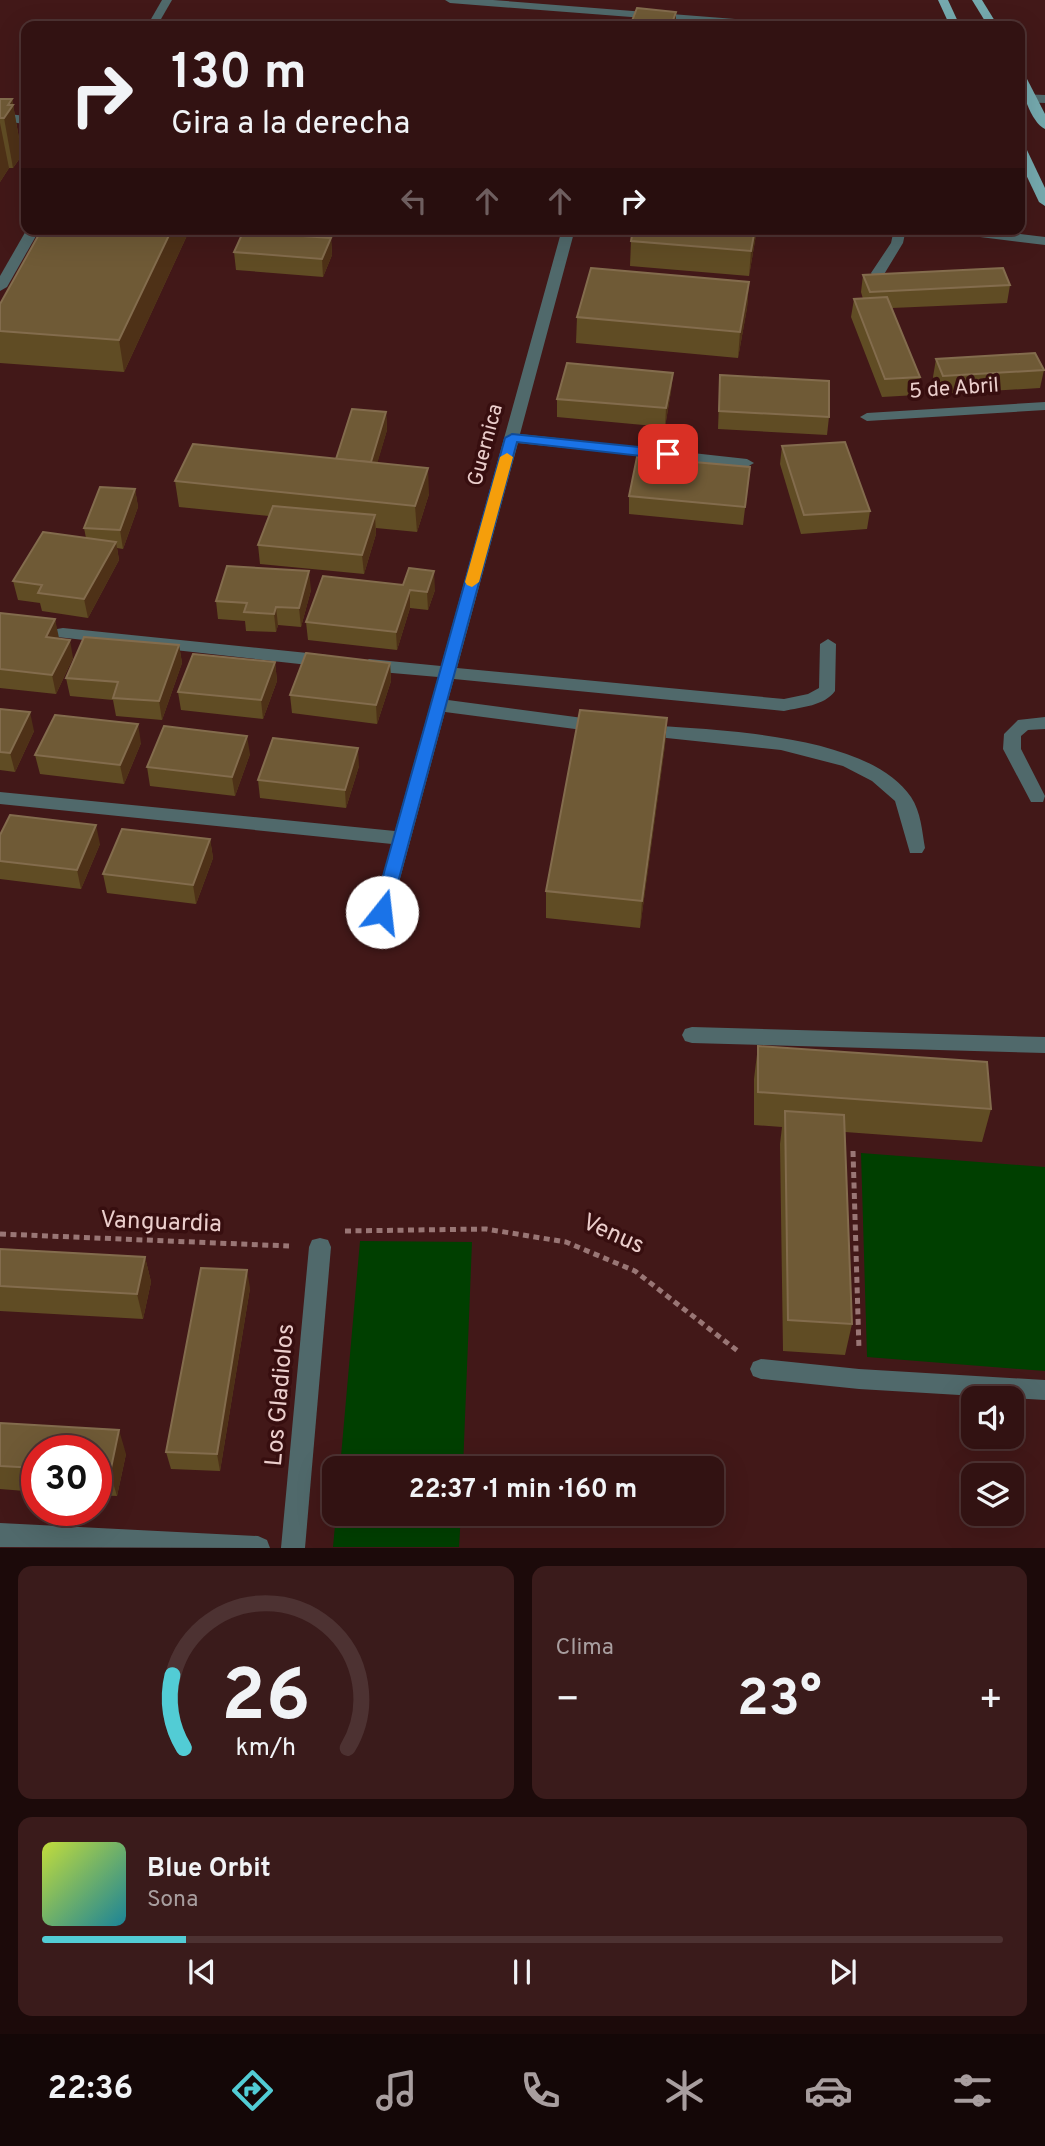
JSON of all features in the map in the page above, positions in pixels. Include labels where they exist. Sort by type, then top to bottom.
[{"type":"main road","points":[[943,0],[953,21]]},
{"type":"main road","points":[[978,0],[990,21]]},
{"type":"main road","points":[[1032,99],[1045,124]]},
{"type":"main road","points":[[1025,159],[1045,202]]},
{"type":"street","points":[[155,21],[167,0]]},
{"type":"street","points":[[450,0],[723,21]]},
{"type":"street","points":[[0,117],[21,119]]},
{"type":"street","points":[[0,287],[30,235]]},
{"type":"street","name":"Guernica","points":[[382,912],[567,235]]},
{"type":"street","points":[[878,273],[897,243],[899,235]]},
{"type":"street","points":[[996,235],[1045,241]]},
{"type":"street","name":"5 de Abril","points":[[867,417],[1045,406]]},
{"type":"street","points":[[512,438],[747,463]]},
{"type":"street","points":[[62,633],[784,705],[813,699],[827,691],[828,644]]},
{"type":"street","points":[[439,705],[616,728],[784,745],[835,755],[872,771],[904,799],[916,848]]},
{"type":"street","points":[[1037,799],[1012,749],[1013,734],[1024,724],[1045,723]]},
{"type":"street","points":[[0,798],[402,838]]},
{"type":"street","points":[[692,1035],[1045,1045]]},
{"type":"street","name":"Los Gladiolos","points":[[293,1548],[320,1247]]},
{"type":"street","points":[[761,1369],[859,1379],[1045,1390]]},
{"type":"street","points":[[0,1535],[258,1548]]},
{"type":"path","points":[[853,1151],[859,1379]]},
{"type":"path","name":"Venus","points":[[320,1247],[342,1231],[486,1229],[566,1241],[635,1271],[761,1369]]},
{"type":"path","name":"Vanguardia","points":[[0,1234],[320,1247]]},
{"type":"green space","points":[[861,1153],[1045,1167],[1045,1371],[867,1357]]},
{"type":"green space","points":[[360,1241],[472,1242],[463,1456],[341,1456]]},
{"type":"green space","points":[[335,1526],[460,1526],[459,1547],[333,1547]]},
{"type":"building","points":[[637,8],[676,12],[673,21],[632,21]]},
{"type":"building","points":[[0,99],[12,99],[8,105],[13,105],[4,118],[0,118]]},
{"type":"building","points":[[39,235],[169,235],[119,340],[0,331],[0,304]]},
{"type":"building","points":[[242,235],[304,235],[331,238],[322,259],[234,252]]},
{"type":"building","points":[[632,235],[754,235],[751,251],[631,241]]},
{"type":"building","points":[[591,268],[749,282],[740,332],[577,317]]},
{"type":"building","points":[[1003,268],[1010,285],[870,292],[863,275]]},
{"type":"building","points":[[887,297],[920,377],[885,379],[854,299]]},
{"type":"building","points":[[1035,353],[1044,370],[943,376],[936,359]]},
{"type":"building","points":[[567,363],[673,373],[666,408],[557,399]]},
{"type":"building","points":[[720,375],[829,381],[829,417],[719,411]]},
{"type":"building","points":[[352,409],[386,412],[371,462],[336,459]]},
{"type":"building","points":[[845,442],[870,511],[804,515],[782,446]]},
{"type":"building","points":[[193,444],[428,468],[415,506],[175,481]]},
{"type":"building","points":[[637,457],[750,467],[745,507],[629,496]]},
{"type":"building","points":[[100,487],[135,489],[120,530],[84,528]]},
{"type":"building","points":[[273,506],[375,515],[362,555],[258,545]]},
{"type":"building","points":[[43,532],[116,542],[84,599],[38,593],[42,585],[13,581]]},
{"type":"building","points":[[227,566],[309,571],[299,608],[276,607],[274,614],[244,612],[247,603],[216,601]]},
{"type":"building","points":[[409,568],[434,571],[427,592],[410,590],[396,632],[306,622],[323,576],[403,585]]},
{"type":"building","points":[[0,613],[55,619],[46,637],[70,640],[52,675],[0,669]]},
{"type":"building","points":[[84,637],[179,645],[159,701],[113,698],[118,682],[66,678]]},
{"type":"building","points":[[306,653],[390,663],[376,705],[290,695]]},
{"type":"building","points":[[193,654],[275,662],[261,700],[178,692]]},
{"type":"building","points":[[0,709],[30,712],[10,753],[0,752]]},
{"type":"building","points":[[580,710],[667,718],[642,901],[546,891]]},
{"type":"building","points":[[55,715],[138,724],[120,765],[35,755]]},
{"type":"building","points":[[164,726],[247,736],[232,777],[147,767]]},
{"type":"building","points":[[273,738],[358,748],[345,790],[258,780]]},
{"type":"building","points":[[10,815],[96,825],[77,870],[0,861],[0,835]]},
{"type":"building","points":[[122,829],[210,839],[193,885],[103,874]]},
{"type":"building","points":[[758,1046],[987,1062],[991,1109],[758,1092]]},
{"type":"building","points":[[785,1111],[844,1115],[852,1324],[788,1320]]},
{"type":"building","points":[[0,1249],[145,1257],[137,1294],[0,1286]]},
{"type":"building","points":[[201,1268],[247,1270],[217,1454],[166,1452]]},
{"type":"building","points":[[0,1423],[119,1430],[112,1463],[112,1435],[21,1435],[21,1467],[0,1466]]},
{"type":"slow traffic","points":[[472,582],[507,457]]},
{"type":"route","points":[[382,912],[512,438],[668,454]]}]
